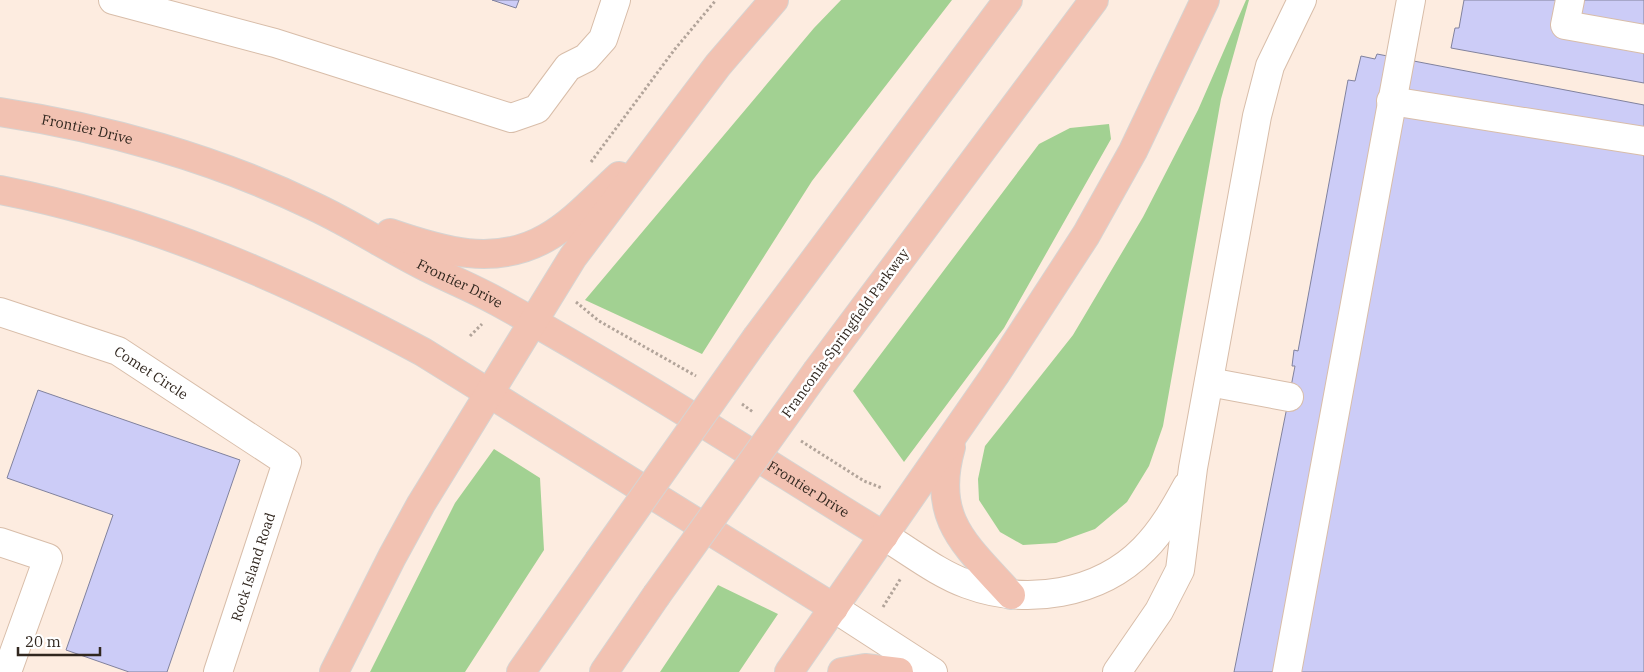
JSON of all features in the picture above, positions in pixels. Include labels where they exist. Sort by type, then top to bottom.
[{"type":"main road","points":[[334,672],[392,556],[488,393],[573,257],[736,42],[774,0]]},
{"type":"main road","points":[[521,672],[757,337],[1008,0]]},
{"type":"main road","name":"Franconia-Springfield Parkway","points":[[604,672],[817,371],[1094,0]]},
{"type":"main road","points":[[789,672],[955,434],[1035,315],[1107,199],[1134,151],[1206,0]]},
{"type":"main road","name":"Frontier Drive","points":[[0,112],[72,126],[172,152],[267,186],[314,206],[425,267],[497,302],[640,386],[884,536]]},
{"type":"main road","points":[[314,206],[436,249],[473,254],[507,253],[534,244],[561,227],[660,141]]},
{"type":"main road","points":[[0,190],[120,220],[219,254],[303,290],[354,315],[423,352],[834,608]]},
{"type":"main road","points":[[955,434],[945,476],[946,506],[955,529],[966,546],[1012,595]]},
{"type":"main road","points":[[842,672],[865,668],[899,672]]},
{"type":"street","points":[[113,0],[275,43],[511,118],[536,109],[568,66],[586,58],[603,39],[616,0]]},
{"type":"street","points":[[1117,672],[1163,606],[1180,570],[1193,468],[1262,91],[1279,45],[1302,0]]},
{"type":"street","points":[[1287,672],[1411,0]]},
{"type":"street","points":[[1570,0],[1565,25],[1644,39]]},
{"type":"street","points":[[1392,101],[1644,140]]},
{"type":"street","name":"Comet Circle","points":[[0,312],[118,351],[288,462]]},
{"type":"street","points":[[1209,382],[1290,397]]},
{"type":"street","name":"Rock Island Road","points":[[218,672],[288,462]]},
{"type":"street","points":[[884,536],[965,583],[1012,595],[1042,594],[1069,590],[1103,578],[1131,561],[1145,549],[1165,523],[1187,485],[1193,468]]},
{"type":"street","points":[[0,542],[48,558],[7,672]]},
{"type":"street","points":[[834,608],[933,672]]},
{"type":"path","points":[[588,166],[675,49],[716,0]]},
{"type":"path","points":[[470,336],[488,317]]},
{"type":"green space","points":[[841,0],[952,0],[812,181],[702,354],[585,300],[814,28]]},
{"type":"green space","points":[[1246,0],[1249,0],[1221,99],[1163,426],[1149,466],[1127,502],[1095,529],[1056,543],[1023,545],[1000,532],[979,500],[978,479],[985,446],[1073,335],[1143,217],[1198,110]]},
{"type":"green space","points":[[1109,124],[1111,139],[1004,328],[904,462],[853,391],[1039,144],[1070,128]]},
{"type":"green space","points":[[494,449],[540,478],[544,550],[465,672],[370,672],[455,503]]},
{"type":"green space","points":[[718,585],[778,614],[739,672],[660,672]]},
{"type":"building","points":[[492,0],[519,0],[516,8]]},
{"type":"building","points":[[1464,0],[1644,0],[1644,83],[1451,48],[1455,28],[1459,28]]},
{"type":"building","points":[[1377,54],[1644,105],[1644,672],[1234,672],[1295,366],[1292,366],[1294,350],[1298,351],[1348,80],[1355,81],[1361,56],[1375,59]]},
{"type":"building","points":[[38,390],[240,460],[167,672],[129,672],[66,650],[113,515],[7,478]]}]
